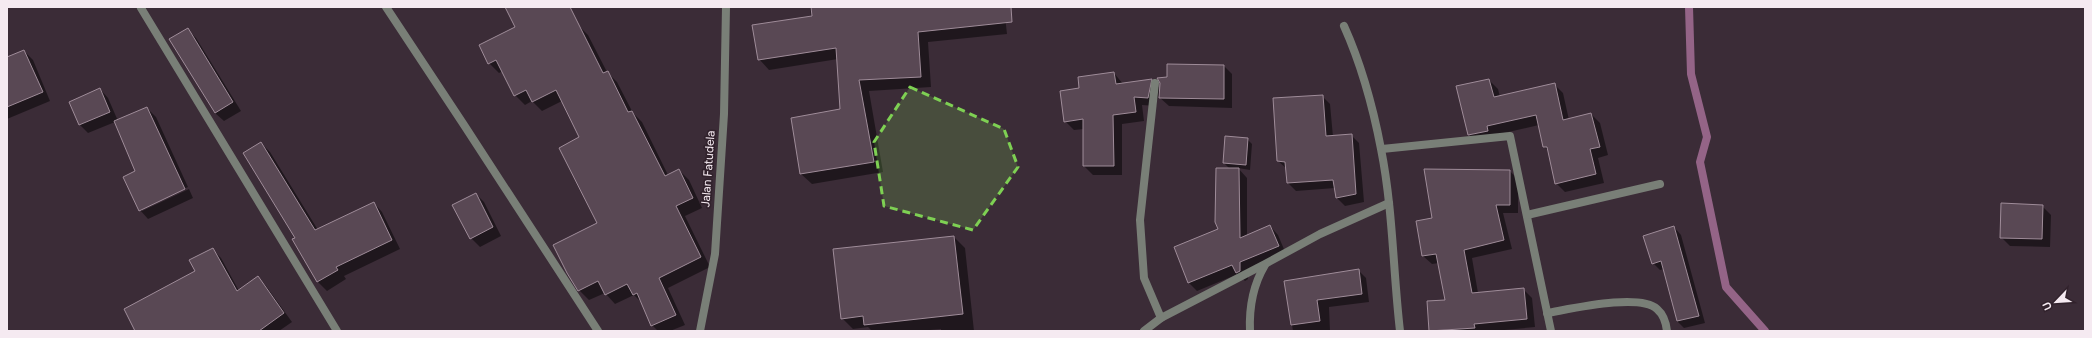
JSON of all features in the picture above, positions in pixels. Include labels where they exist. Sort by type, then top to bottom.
[{"type":"street","points":[[386,7],[598,331]]},
{"type":"street","name":"Jalan Fatudela","points":[[700,331],[715,254],[724,114],[726,7]]},
{"type":"street","points":[[141,8],[337,331]]},
{"type":"street","points":[[1344,26],[1360,62],[1382,149],[1389,203],[1400,331]]},
{"type":"street","points":[[1155,83],[1140,220],[1144,278],[1161,318]]},
{"type":"street","points":[[1382,149],[1510,136],[1551,331]]},
{"type":"street","points":[[1527,215],[1660,184]]},
{"type":"street","points":[[1144,331],[1161,318],[1320,234],[1389,203]]},
{"type":"street","points":[[1250,331],[1251,306],[1261,272],[1265,264]]},
{"type":"street","points":[[1547,313],[1633,301],[1656,308],[1665,319],[1667,331]]},
{"type":"highlighted area","points":[[910,87],[1004,129],[1018,167],[973,230],[884,206],[874,142]]},
{"type":"building","points":[[505,7],[570,7],[603,73],[608,71],[628,112],[632,111],[665,176],[679,169],[693,198],[676,206],[701,257],[659,278],[676,315],[651,326],[637,293],[633,295],[627,284],[605,295],[598,281],[578,291],[567,273],[553,245],[597,223],[559,148],[579,137],[556,90],[532,102],[526,90],[514,96],[496,60],[488,64],[479,45],[515,27]]},
{"type":"building","points":[[811,7],[1011,7],[1012,22],[918,32],[921,77],[859,80],[874,162],[800,174],[791,118],[840,109],[836,48],[758,60],[752,25],[812,16]]},
{"type":"building","points":[[188,28],[233,102],[215,113],[169,39]]},
{"type":"building","points":[[24,50],[43,92],[7,107],[7,57]]},
{"type":"building","points":[[1167,64],[1224,65],[1224,99],[1159,98],[1160,83],[1157,78],[1167,77]]},
{"type":"building","points":[[1114,72],[1116,84],[1152,79],[1148,98],[1134,97],[1136,112],[1113,115],[1114,166],[1083,166],[1083,119],[1064,122],[1060,91],[1079,88],[1078,77]]},
{"type":"building","points":[[1489,79],[1494,97],[1555,83],[1563,120],[1591,113],[1600,147],[1590,149],[1596,174],[1555,184],[1547,147],[1543,147],[1536,115],[1487,126],[1488,131],[1468,135],[1456,86]]},
{"type":"building","points":[[100,88],[110,112],[79,125],[69,102]]},
{"type":"building","points":[[1323,95],[1326,136],[1352,134],[1356,194],[1336,198],[1333,180],[1287,183],[1285,162],[1277,161],[1273,98]]},
{"type":"building","points":[[147,107],[185,189],[139,211],[123,177],[135,171],[114,121]]},
{"type":"building","points":[[1225,136],[1248,138],[1246,165],[1223,163]]},
{"type":"building","points":[[261,142],[315,230],[374,202],[392,240],[336,267],[338,270],[317,282],[292,239],[295,238],[243,153]]},
{"type":"building","points":[[1216,168],[1239,168],[1240,238],[1270,225],[1279,246],[1240,262],[1240,271],[1236,273],[1232,265],[1188,283],[1174,247],[1218,229],[1215,222]]},
{"type":"building","points":[[1424,169],[1510,170],[1510,205],[1496,205],[1504,240],[1464,250],[1472,293],[1524,288],[1527,319],[1474,324],[1475,328],[1429,331],[1427,301],[1445,300],[1436,254],[1422,256],[1416,221],[1432,218]]},
{"type":"building","points":[[476,193],[493,227],[470,239],[452,205]]},
{"type":"building","points":[[2001,203],[2043,205],[2042,239],[2000,238]]},
{"type":"building","points":[[1674,226],[1699,316],[1677,321],[1661,261],[1652,264],[1643,236]]},
{"type":"building","points":[[954,236],[963,314],[864,325],[863,316],[841,319],[833,249]]},
{"type":"building","points":[[213,248],[237,291],[258,276],[284,313],[259,331],[135,331],[124,309],[195,271],[189,260]]},
{"type":"building","points":[[1359,269],[1362,294],[1317,300],[1320,321],[1291,325],[1284,281]]},
{"type":"waterway","points":[[1689,7],[1691,74],[1707,137],[1700,162],[1726,287],[1765,331]]}]
